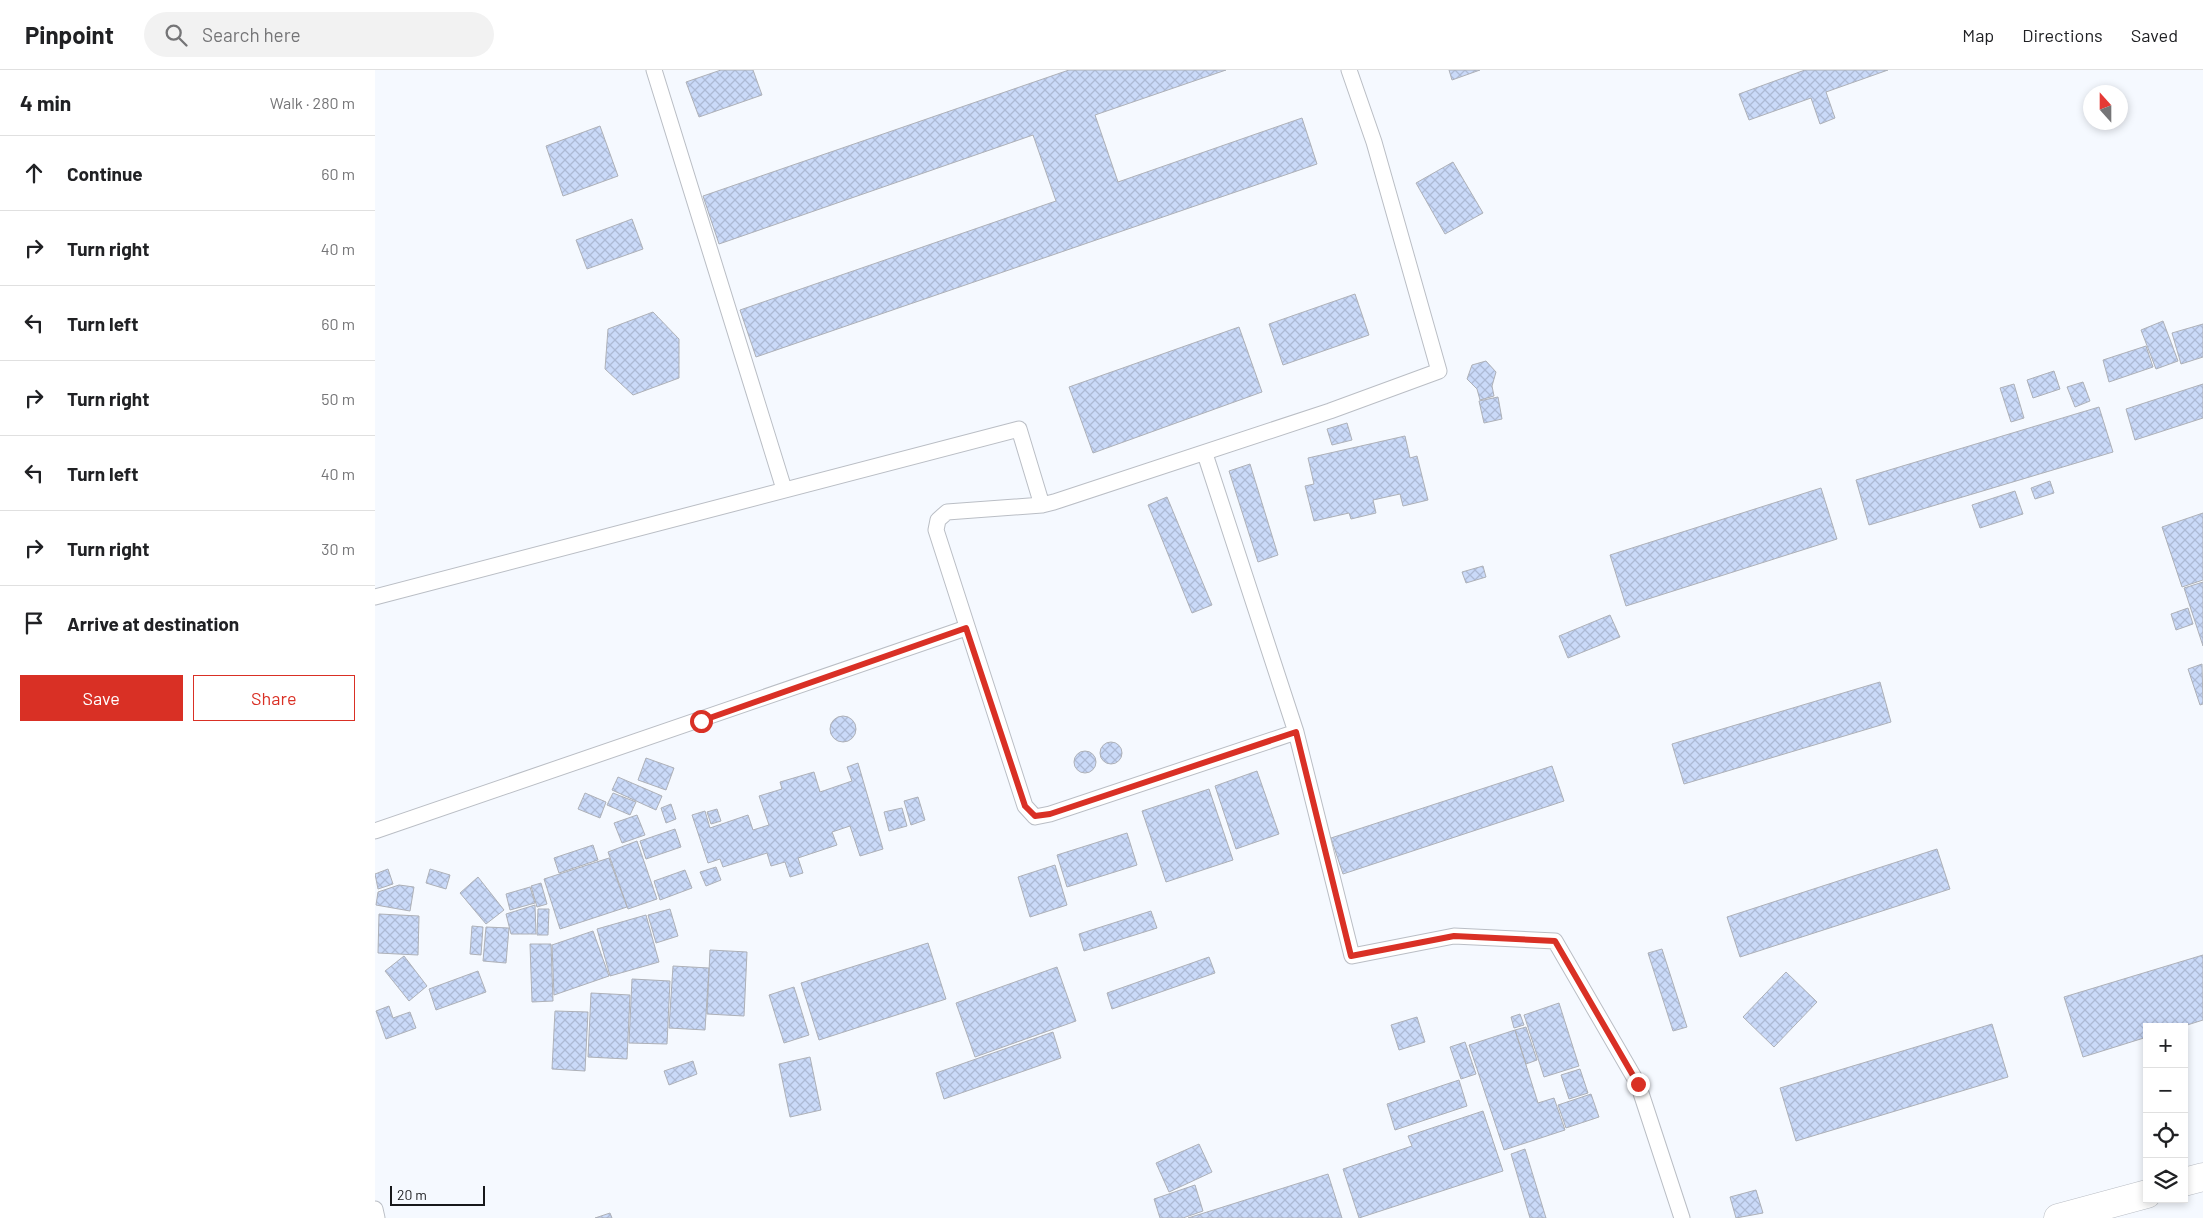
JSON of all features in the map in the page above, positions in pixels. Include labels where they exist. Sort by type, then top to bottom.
[{"type":"street","points":[[2188,1181],[2203,1177]]},
{"type":"street","points":[[2058,1218],[2092,1214],[2143,1195]]},
{"type":"lane","points":[[655,70],[784,489]]},
{"type":"lane","points":[[1296,732],[1050,814],[1035,816],[1025,806],[966,628],[936,530],[938,520],[947,512],[1042,505],[1205,454],[1439,371],[1374,142],[1349,70]]},
{"type":"lane","points":[[375,597],[1019,429],[1042,505]]},
{"type":"lane","points":[[1205,454],[1296,732],[1351,956],[1454,936],[1555,941],[1638,1084],[1682,1218]]},
{"type":"lane","points":[[375,831],[966,628]]},
{"type":"lane","points":[[375,1209],[377,1218]]},
{"type":"building","points":[[721,70],[753,70],[762,95],[699,117],[686,82]]},
{"type":"building","points":[[1069,70],[1226,70],[1095,115],[1118,182],[1302,118],[1317,164],[756,357],[740,310],[1056,201],[1033,135],[719,244],[703,196]]},
{"type":"building","points":[[1449,70],[1480,70],[1452,80]]},
{"type":"building","points":[[1805,70],[1888,70],[1826,92],[1835,118],[1820,124],[1811,98],[1749,120],[1739,94]]},
{"type":"building","points":[[600,126],[618,176],[563,196],[546,146]]},
{"type":"building","points":[[1453,162],[1483,213],[1445,234],[1416,183]]},
{"type":"building","points":[[632,219],[643,249],[587,269],[576,240]]},
{"type":"building","points":[[1355,294],[1369,335],[1283,365],[1269,324]]},
{"type":"building","points":[[653,312],[679,339],[679,378],[633,395],[605,369],[608,329]]},
{"type":"building","points":[[2163,321],[2178,361],[2156,369],[2141,330]]},
{"type":"building","points":[[2203,324],[2203,357],[2181,364],[2172,333]]},
{"type":"building","points":[[1239,327],[1262,392],[1093,453],[1069,387]]},
{"type":"building","points":[[2146,346],[2153,367],[2109,382],[2103,360]]},
{"type":"building","points":[[1486,361],[1496,372],[1492,386],[1494,396],[1480,400],[1477,389],[1467,379],[1472,365]]},
{"type":"building","points":[[2054,371],[2060,389],[2033,398],[2027,380]]},
{"type":"building","points":[[2083,382],[2090,401],[2075,407],[2067,387]]},
{"type":"building","points":[[2014,384],[2024,418],[2011,422],[2000,388]]},
{"type":"building","points":[[2203,384],[2203,418],[2135,440],[2126,409]]},
{"type":"building","points":[[1498,397],[1502,419],[1484,423],[1479,401]]},
{"type":"building","points":[[2099,407],[2113,452],[1869,525],[1856,480]]},
{"type":"building","points":[[1347,423],[1352,440],[1332,445],[1327,429]]},
{"type":"building","points":[[1405,436],[1410,458],[1417,456],[1428,500],[1403,506],[1400,494],[1373,500],[1376,513],[1351,519],[1349,513],[1314,521],[1305,486],[1314,484],[1308,458]]},
{"type":"building","points":[[1250,464],[1278,555],[1258,562],[1229,471]]},
{"type":"building","points":[[2050,481],[2054,493],[2035,499],[2031,488]]},
{"type":"building","points":[[1821,488],[1837,539],[1626,606],[1610,555]]},
{"type":"building","points":[[2015,491],[2023,514],[1980,528],[1972,505]]},
{"type":"building","points":[[1167,497],[1212,605],[1192,613],[1148,505]]},
{"type":"building","points":[[2203,513],[2203,580],[2182,587],[2162,527]]},
{"type":"building","points":[[1483,566],[1486,577],[1466,583],[1462,572]]},
{"type":"building","points":[[2203,582],[2203,646],[2184,588]]},
{"type":"building","points":[[2188,608],[2193,624],[2176,630],[2171,614]]},
{"type":"building","points":[[1610,615],[1620,637],[1568,658],[1559,636]]},
{"type":"building","points":[[2202,664],[2203,704],[2200,705],[2188,669]]},
{"type":"building","points":[[1880,682],[1891,722],[1684,784],[1672,744]]},
{"type":"building","points":[[843,716],[852,720],[856,729],[852,738],[843,742],[834,738],[830,729],[834,720]]},
{"type":"building","points":[[1111,742],[1119,745],[1122,753],[1119,761],[1111,764],[1103,761],[1100,753],[1103,745]]},
{"type":"building","points":[[1085,751],[1093,754],[1096,762],[1093,770],[1085,773],[1077,770],[1074,762],[1077,754]]},
{"type":"building","points":[[646,758],[674,768],[666,790],[638,780]]},
{"type":"building","points":[[858,763],[883,849],[860,856],[850,826],[832,832],[837,845],[798,858],[803,873],[790,877],[785,862],[771,866],[767,853],[723,867],[720,859],[708,863],[692,815],[705,811],[710,828],[748,815],[753,830],[769,825],[759,796],[782,789],[780,782],[814,772],[820,792],[852,781],[847,767]]},
{"type":"building","points":[[1552,766],[1564,801],[1343,874],[1331,838]]},
{"type":"building","points":[[1257,771],[1279,834],[1236,849],[1215,786]]},
{"type":"building","points":[[618,777],[662,796],[656,810],[612,790]]},
{"type":"building","points":[[1209,789],[1233,860],[1166,882],[1142,811]]},
{"type":"building","points":[[585,793],[606,802],[600,818],[578,809]]},
{"type":"building","points":[[613,793],[636,802],[630,815],[607,805]]},
{"type":"building","points":[[918,797],[925,820],[911,825],[904,801]]},
{"type":"building","points":[[671,804],[676,819],[666,823],[661,808]]},
{"type":"building","points":[[902,808],[907,826],[889,831],[884,812]]},
{"type":"building","points":[[717,809],[721,821],[711,824],[707,812]]},
{"type":"building","points":[[637,815],[645,835],[622,843],[614,823]]},
{"type":"building","points":[[675,829],[681,847],[646,859],[640,841]]},
{"type":"building","points":[[1127,833],[1137,865],[1067,887],[1057,855]]},
{"type":"building","points":[[637,841],[657,899],[628,909],[608,852]]},
{"type":"building","points":[[593,845],[598,860],[559,873],[554,858]]},
{"type":"building","points":[[1937,849],[1950,889],[1740,957],[1727,917]]},
{"type":"building","points":[[609,858],[627,907],[560,929],[544,879]]},
{"type":"building","points":[[1055,865],[1067,905],[1030,917],[1018,877]]},
{"type":"building","points":[[716,867],[721,880],[706,886],[700,872]]},
{"type":"building","points":[[388,869],[393,884],[378,889],[375,874]]},
{"type":"building","points":[[430,869],[450,875],[446,889],[426,883]]},
{"type":"building","points":[[685,870],[692,888],[660,900],[654,881]]},
{"type":"building","points":[[478,877],[504,910],[486,924],[460,893]]},
{"type":"building","points":[[541,883],[547,904],[537,907],[531,886]]},
{"type":"building","points":[[399,885],[414,887],[410,911],[376,905],[378,892]]},
{"type":"building","points":[[530,887],[535,903],[510,910],[506,894]]},
{"type":"building","points":[[535,905],[536,934],[511,934],[506,914]]},
{"type":"building","points":[[538,909],[549,909],[548,935],[537,935]]},
{"type":"building","points":[[670,909],[678,936],[656,943],[648,915]]},
{"type":"building","points":[[1151,911],[1157,928],[1084,951],[1079,934]]},
{"type":"building","points":[[379,914],[419,916],[418,955],[378,953]]},
{"type":"building","points":[[646,915],[659,962],[610,976],[597,929]]},
{"type":"building","points":[[472,926],[483,927],[481,955],[470,954]]},
{"type":"building","points":[[486,927],[509,928],[506,963],[483,961]]},
{"type":"building","points":[[593,931],[609,976],[554,995],[552,945]]},
{"type":"building","points":[[928,943],[946,999],[819,1040],[801,983]]},
{"type":"building","points":[[530,944],[551,944],[553,1001],[532,1002]]},
{"type":"building","points":[[1662,949],[1687,1027],[1673,1031],[1648,953]]},
{"type":"building","points":[[710,950],[747,952],[744,1016],[707,1014]]},
{"type":"building","points":[[2203,955],[2203,1020],[2188,1025],[2188,1023],[2143,1023],[2143,1038],[2083,1057],[2064,997]]},
{"type":"building","points":[[404,956],[427,986],[409,1001],[385,971]]},
{"type":"building","points":[[1209,957],[1215,973],[1112,1009],[1107,993]]},
{"type":"building","points":[[673,966],[709,968],[705,1030],[669,1028]]},
{"type":"building","points":[[1057,967],[1076,1021],[975,1057],[956,1003]]},
{"type":"building","points":[[478,971],[486,992],[436,1010],[429,989]]},
{"type":"building","points":[[1786,972],[1817,1002],[1774,1047],[1743,1017]]},
{"type":"building","points":[[632,979],[670,981],[667,1044],[629,1043]]},
{"type":"building","points":[[794,987],[809,1035],[784,1043],[769,995]]},
{"type":"building","points":[[591,993],[630,995],[627,1059],[588,1057]]},
{"type":"building","points":[[1559,1003],[1579,1066],[1544,1077],[1524,1015]]},
{"type":"building","points":[[389,1006],[393,1018],[410,1012],[416,1028],[386,1039],[376,1011]]},
{"type":"building","points":[[555,1011],[588,1012],[585,1071],[552,1069]]},
{"type":"building","points":[[1520,1014],[1524,1025],[1514,1028],[1511,1017]]},
{"type":"building","points":[[1417,1017],[1425,1042],[1399,1050],[1391,1025]]},
{"type":"building","points":[[1992,1024],[2008,1077],[1796,1141],[1780,1088]]},
{"type":"building","points":[[1526,1027],[1537,1060],[1526,1064],[1515,1030]]},
{"type":"building","points":[[1515,1030],[1538,1103],[1554,1098],[1565,1130],[1504,1150],[1469,1045]]},
{"type":"building","points":[[1053,1032],[1061,1058],[944,1099],[936,1073]]},
{"type":"building","points":[[1465,1042],[1476,1074],[1461,1079],[1450,1047]]},
{"type":"building","points":[[810,1057],[821,1110],[790,1117],[779,1064]]},
{"type":"building","points":[[693,1061],[697,1074],[669,1085],[664,1071]]},
{"type":"building","points":[[1580,1069],[1588,1093],[1569,1099],[1561,1075]]},
{"type":"building","points":[[1459,1080],[1467,1106],[1395,1130],[1387,1104]]},
{"type":"building","points":[[1591,1094],[1599,1117],[1566,1128],[1558,1105]]},
{"type":"building","points":[[1483,1111],[1503,1171],[1359,1218],[1343,1169],[1412,1146],[1408,1136]]},
{"type":"building","points":[[1199,1144],[1212,1172],[1169,1192],[1156,1163]]},
{"type":"building","points":[[1525,1149],[1546,1218],[1530,1218],[1511,1154]]},
{"type":"building","points":[[1328,1174],[1342,1218],[1188,1218]]},
{"type":"building","points":[[1195,1185],[1203,1211],[1183,1218],[1160,1218],[1154,1199]]},
{"type":"building","points":[[1756,1190],[1763,1213],[1736,1218],[1730,1197]]},
{"type":"building","points":[[610,1213],[612,1218],[595,1218]]},
{"type":"route","points":[[701,721],[966,628],[1025,806],[1035,816],[1050,814],[1296,732],[1351,956],[1454,936],[1555,941],[1638,1084]]}]
